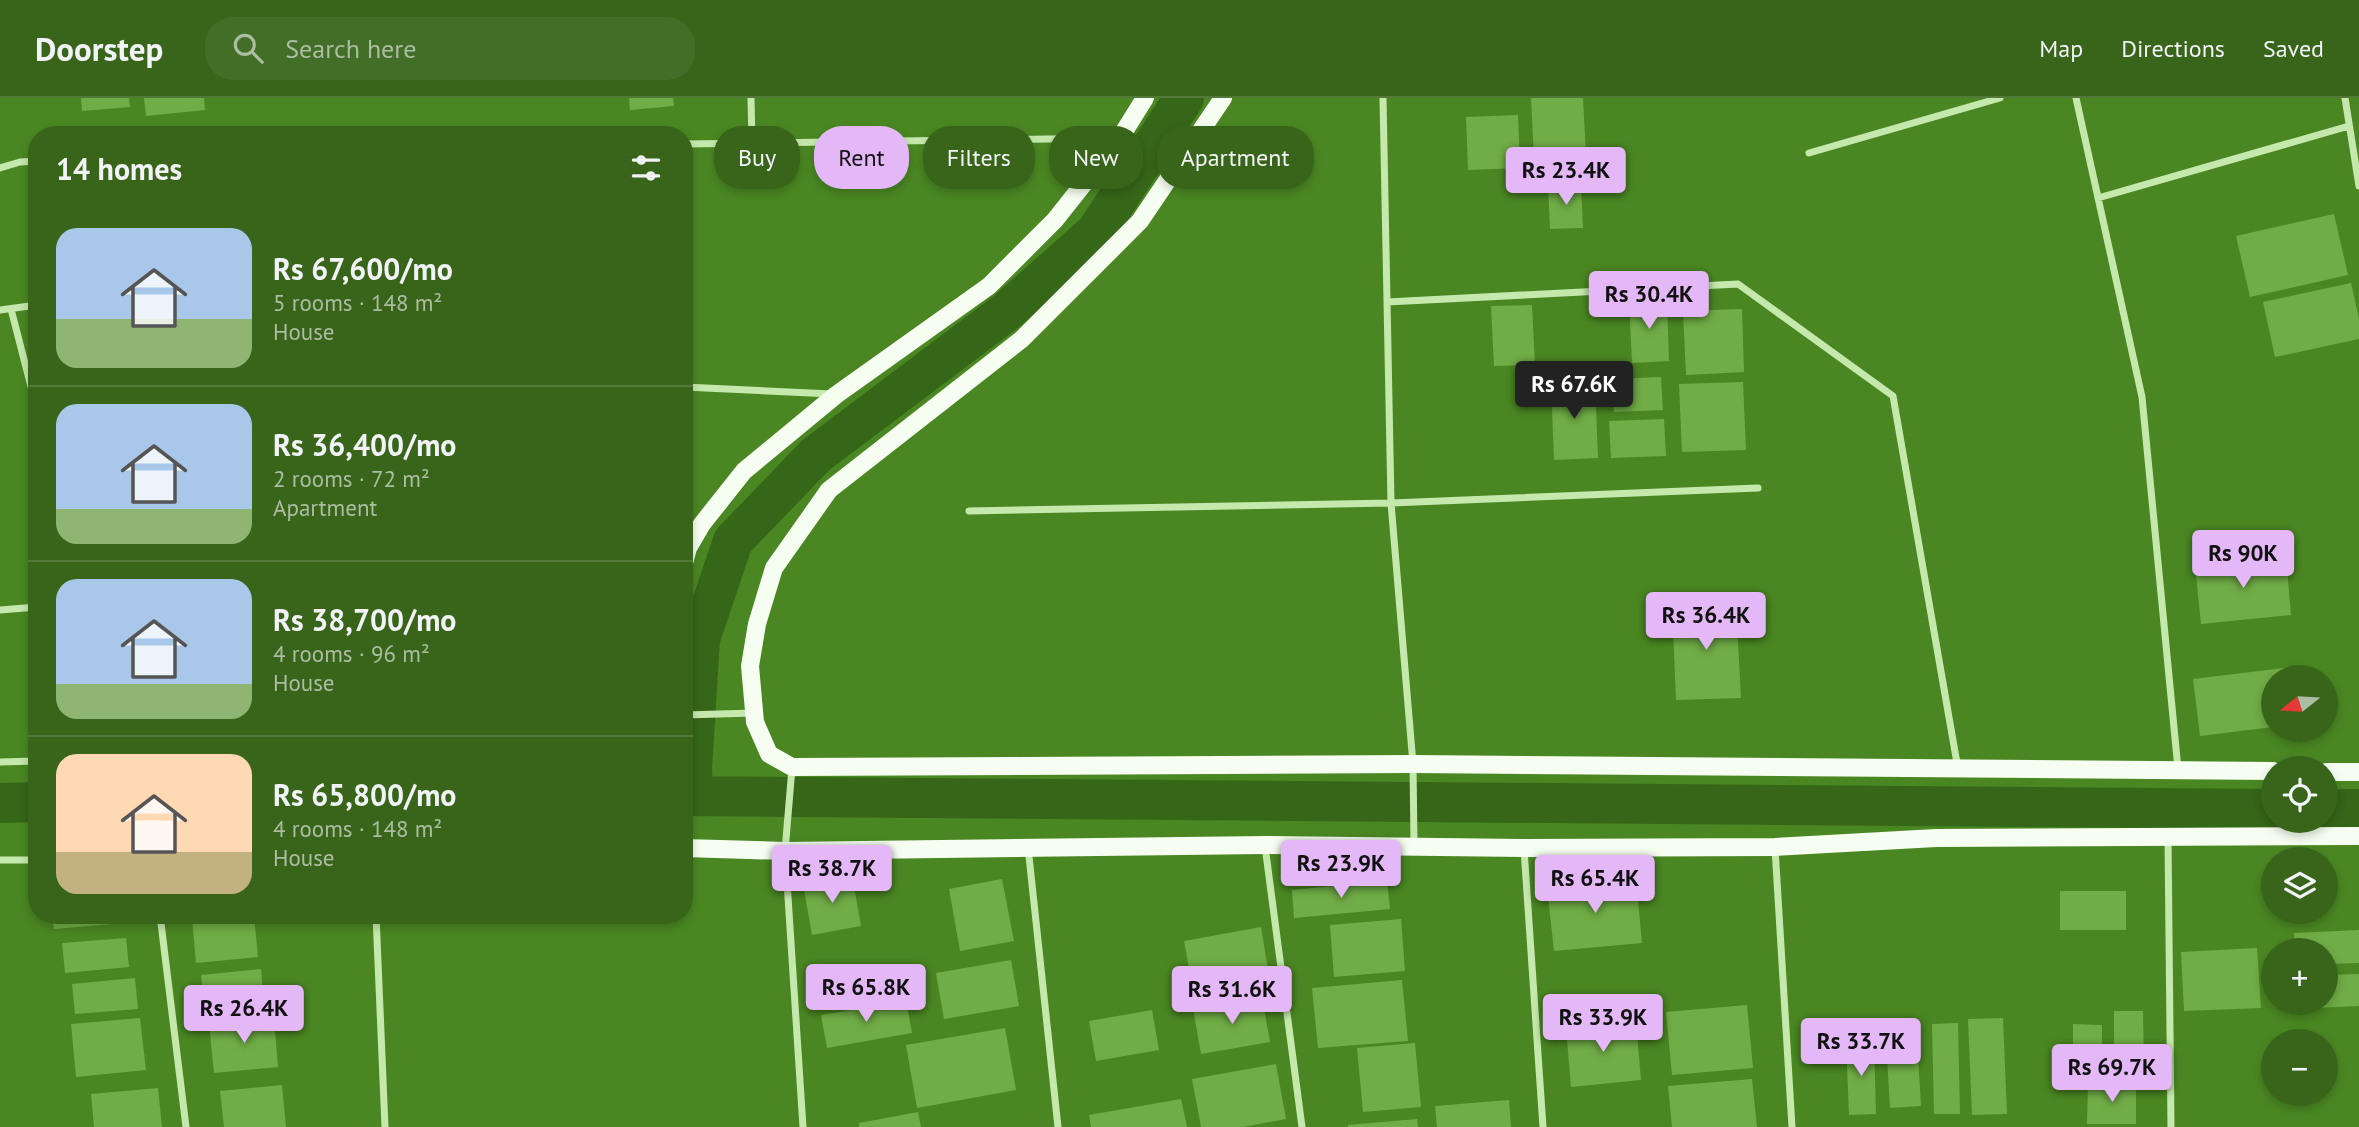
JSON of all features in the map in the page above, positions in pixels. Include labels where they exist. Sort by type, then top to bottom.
[{"type":"main road","points":[[1127,126],[1145,98]]},
{"type":"main road","points":[[1223,98],[1140,221],[1022,339],[829,489],[774,568],[757,624],[750,666],[754,713],[755,722],[769,754],[792,776],[1413,764],[2261,771]]},
{"type":"main road","points":[[693,539],[744,471],[836,394],[989,286],[1055,220],[1079,189]]},
{"type":"main road","points":[[2338,772],[2359,772]]},
{"type":"main road","points":[[693,848],[785,851],[1265,845],[1413,839],[1524,848],[1774,846],[1936,838],[2359,836]]},
{"type":"street","points":[[751,98],[752,126]]},
{"type":"street","points":[[1383,98],[1391,503],[1413,764],[1413,839]]},
{"type":"street","points":[[1809,153],[2000,98]]},
{"type":"street","points":[[2076,98],[2142,397],[2178,770]]},
{"type":"street","points":[[2345,98],[2359,186]]},
{"type":"street","points":[[2098,198],[2349,126]]},
{"type":"street","points":[[800,143],[1049,139]]},
{"type":"street","points":[[693,144],[714,144]]},
{"type":"street","points":[[0,168],[28,161]]},
{"type":"street","points":[[1387,302],[1738,284],[1893,396],[1958,769]]},
{"type":"street","points":[[0,310],[28,306]]},
{"type":"street","points":[[11,309],[28,367]]},
{"type":"street","points":[[693,387],[836,394]]},
{"type":"street","points":[[969,511],[1391,503],[1758,488]]},
{"type":"street","points":[[0,610],[28,608]]},
{"type":"street","points":[[693,715],[754,713]]},
{"type":"street","points":[[0,762],[28,761]]},
{"type":"street","points":[[792,776],[785,851],[803,1127]]},
{"type":"street","points":[[2168,838],[2171,1127]]},
{"type":"street","points":[[1265,845],[1303,1127]]},
{"type":"street","points":[[1774,846],[1792,1127]]},
{"type":"street","points":[[1028,847],[1058,1127]]},
{"type":"street","points":[[1524,848],[1543,1127]]},
{"type":"street","points":[[0,860],[28,860]]},
{"type":"street","points":[[161,924],[186,1127]]},
{"type":"street","points":[[376,924],[385,1127]]},
{"type":"building","points":[[81,98],[129,98],[130,107],[82,111]]},
{"type":"building","points":[[144,98],[204,98],[205,110],[146,116]]},
{"type":"building","points":[[629,98],[673,98],[674,106],[630,110]]},
{"type":"building","points":[[1531,98],[1583,98],[1586,155],[1534,157]]},
{"type":"building","points":[[1518,115],[1520,168],[1468,170],[1466,117]]},
{"type":"building","points":[[1581,185],[1583,228],[1550,229],[1548,186]]},
{"type":"building","points":[[2334,214],[2348,275],[2250,297],[2236,236]]},
{"type":"building","points":[[2351,283],[2359,319],[2359,339],[2275,357],[2263,302]]},
{"type":"building","points":[[1667,300],[1669,361],[1632,363],[1629,301]]},
{"type":"building","points":[[1532,305],[1535,365],[1494,366],[1491,306]]},
{"type":"building","points":[[1742,309],[1744,372],[1686,375],[1683,311]]},
{"type":"building","points":[[1661,377],[1663,410],[1614,412],[1612,379]]},
{"type":"building","points":[[1595,382],[1598,458],[1554,460],[1551,384]]},
{"type":"building","points":[[1743,382],[1746,450],[1682,452],[1679,384]]},
{"type":"building","points":[[1664,419],[1666,456],[1611,458],[1609,421]]},
{"type":"building","points":[[2286,557],[2291,615],[2201,624],[2195,566]]},
{"type":"building","points":[[1736,604],[1741,698],[1676,700],[1672,606]]},
{"type":"building","points":[[2261,671],[2261,728],[2200,736],[2193,679]]},
{"type":"building","points":[[852,875],[861,926],[812,935],[803,884]]},
{"type":"building","points":[[1002,879],[1014,941],[960,951],[949,889]]},
{"type":"building","points":[[1636,879],[1642,943],[1554,951],[1547,887]]},
{"type":"building","points":[[1387,881],[1390,909],[1294,918],[1292,890]]},
{"type":"building","points":[[2060,891],[2126,891],[2126,930],[2060,930]]},
{"type":"building","points":[[1401,919],[1405,971],[1334,977],[1330,925]]},
{"type":"building","points":[[53,924],[113,924],[54,929]]},
{"type":"building","points":[[193,924],[255,924],[258,957],[196,963]]},
{"type":"building","points":[[1261,927],[1270,982],[1194,995],[1184,941]]},
{"type":"building","points":[[2359,930],[2359,963],[2338,964],[2338,938],[2294,938],[2294,933]]},
{"type":"building","points":[[126,938],[129,967],[65,973],[62,943]]},
{"type":"building","points":[[2257,948],[2261,1008],[2184,1011],[2181,952]]},
{"type":"building","points":[[1011,960],[1019,1006],[944,1019],[936,973]]},
{"type":"building","points":[[261,969],[264,1005],[205,1011],[201,975]]},
{"type":"building","points":[[2359,974],[2359,1006],[2338,1007],[2338,975]]},
{"type":"building","points":[[135,978],[138,1009],[75,1014],[72,984]]},
{"type":"building","points":[[1402,980],[1408,1041],[1318,1048],[1312,988]]},
{"type":"building","points":[[1262,997],[1270,1042],[1201,1054],[1193,1009]]},
{"type":"building","points":[[906,1001],[912,1033],[827,1048],[821,1015]]},
{"type":"building","points":[[1747,1005],[1753,1068],[1672,1075],[1666,1012]]},
{"type":"building","points":[[1152,1010],[1159,1050],[1096,1061],[1089,1021]]},
{"type":"building","points":[[2114,1011],[2143,1011],[2144,1066],[2114,1066]]},
{"type":"building","points":[[140,1018],[146,1070],[76,1077],[71,1024]]},
{"type":"building","points":[[274,1018],[278,1067],[214,1073],[209,1024]]},
{"type":"building","points":[[2003,1018],[2007,1114],[1972,1115],[1968,1019]]},
{"type":"building","points":[[1636,1022],[1641,1080],[1571,1087],[1566,1028]]},
{"type":"building","points":[[1958,1023],[1960,1114],[1934,1114],[1932,1024]]},
{"type":"building","points":[[2073,1024],[2102,1025],[2102,1072],[2073,1073]]},
{"type":"building","points":[[1005,1028],[1016,1090],[917,1108],[906,1045]]},
{"type":"building","points":[[1917,1039],[1921,1106],[1890,1108],[1886,1040]]},
{"type":"building","points":[[1874,1042],[1876,1114],[1849,1115],[1846,1043]]},
{"type":"building","points":[[1415,1043],[1421,1107],[1363,1112],[1357,1048]]},
{"type":"building","points":[[1276,1064],[1286,1119],[1243,1127],[1201,1127],[1192,1079]]},
{"type":"building","points":[[1752,1079],[1757,1127],[1672,1127],[1668,1086]]},
{"type":"building","points":[[2088,1084],[2136,1084],[2136,1124],[2087,1124]]},
{"type":"building","points":[[282,1085],[286,1127],[224,1127],[220,1091]]},
{"type":"building","points":[[158,1088],[162,1127],[94,1127],[91,1094]]},
{"type":"building","points":[[1181,1099],[1187,1127],[1091,1127],[1089,1115]]},
{"type":"building","points":[[1509,1100],[1511,1127],[1437,1127],[1435,1106]]},
{"type":"building","points":[[918,1112],[921,1127],[859,1127],[859,1123]]},
{"type":"building","points":[[1417,1119],[1418,1127],[1348,1127],[1348,1125]]},
{"type":"waterway","points":[[693,752],[700,639],[733,541],[816,455],[1007,311],[1096,232],[1184,98]]},
{"type":"waterway","points":[[693,796],[2261,809]]},
{"type":"waterway","points":[[0,803],[28,802]]},
{"type":"waterway","points":[[2338,809],[2359,809]]}]
